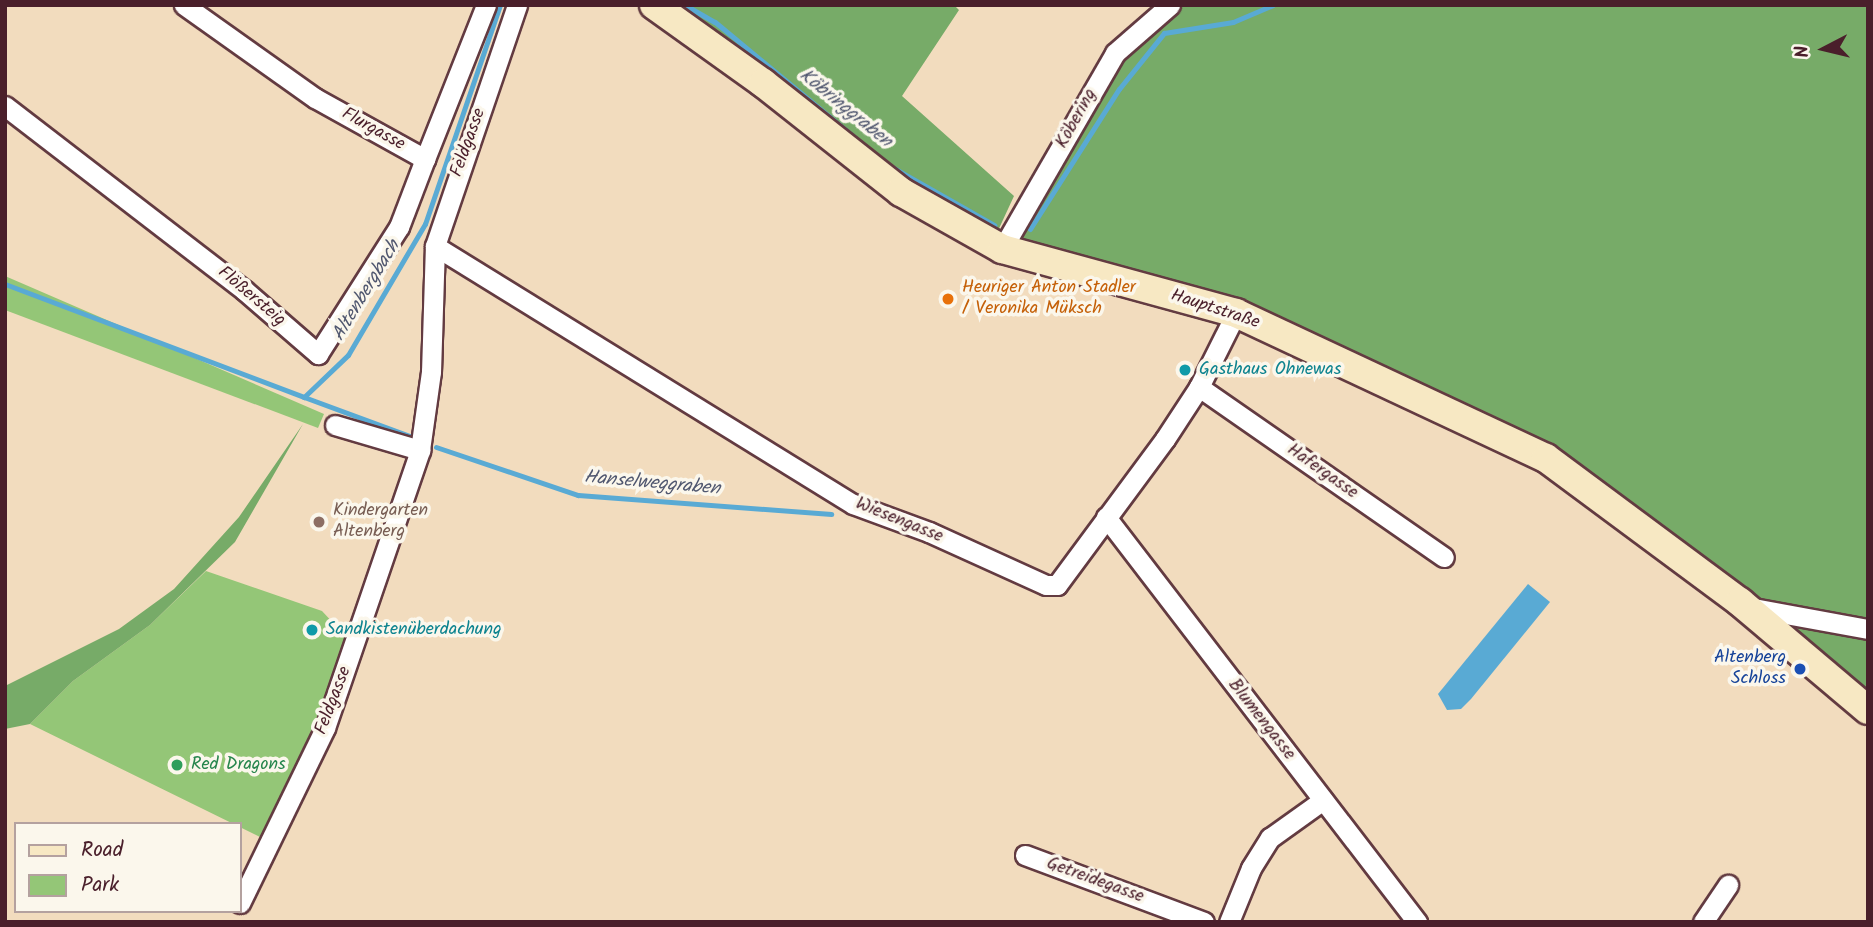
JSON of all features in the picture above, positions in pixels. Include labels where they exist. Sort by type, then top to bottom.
[{"type":"main road","name":"Hauptstraße","points":[[654,5],[763,83],[901,192],[1002,248],[1236,313],[1546,458],[1743,604],[1868,710]]},
{"type":"street","name":"Flurgasse","points":[[184,5],[315,98],[425,159],[486,5]]},
{"type":"street","name":"Feldgasse","points":[[242,899],[325,728],[420,450],[431,372],[435,246],[517,5]]},
{"type":"street","name":"Köbering","points":[[1002,248],[1115,54],[1170,5]]},
{"type":"street","name":"Flößersteig","points":[[5,106],[244,290],[318,354],[399,228],[425,159]]},
{"type":"street","name":"Wiesengasse","points":[[435,246],[853,504],[929,532],[1046,585],[1057,585],[1199,387],[1236,313]]},
{"type":"street","name":"Hafergasse","points":[[1199,387],[1444,557]]},
{"type":"street","points":[[334,425],[420,450]]},
{"type":"street","name":"Blumengasse","points":[[1106,517],[1417,922]]},
{"type":"street","points":[[1743,604],[1868,629]]},
{"type":"street","points":[[1229,922],[1251,868],[1270,838],[1323,800]]},
{"type":"street","name":"Getreidegasse","points":[[1025,855],[1204,922]]},
{"type":"street","points":[[1703,922],[1728,885]]},
{"type":"green space","points":[[671,5],[954,5],[959,10],[902,96],[1014,196],[996,235],[874,163]]},
{"type":"green space","points":[[1193,5],[1868,5],[1868,623],[1747,600],[1548,447],[1238,309],[1011,243],[1127,51],[1176,8]]},
{"type":"green space","points":[[5,276],[324,414],[318,428],[5,310]]},
{"type":"green space","points":[[303,424],[235,542],[150,625],[73,681],[30,724],[5,729],[5,686],[119,629],[174,589],[239,517]]},
{"type":"green space","points":[[206,571],[322,611],[336,626],[352,630],[294,775],[262,838],[242,828],[242,822],[229,822],[30,724],[73,681],[150,625]]},
{"type":"green space","points":[[1765,612],[1868,635],[1868,699]]},
{"type":"water","points":[[1528,584],[1550,602],[1471,699],[1461,709],[1447,710],[1438,694]]},
{"type":"waterway","name":"Altenbergbach","points":[[5,284],[304,397],[348,355],[425,224],[500,5]]},
{"type":"waterway","name":"Köbringgraben","points":[[685,5],[715,22],[871,151]]},
{"type":"waterway","name":"Köbringgraben","points":[[1030,229],[1119,89],[1164,33],[1233,22],[1273,5]]},
{"type":"waterway","name":"Köbringgraben","points":[[890,166],[994,225]]},
{"type":"waterway","name":"Hanselweggraben","points":[[304,397],[412,437]]},
{"type":"waterway","name":"Hanselweggraben","points":[[436,447],[578,495],[831,514]]},
{"type":"place","name":"Heuriger Anton Stadler / Veronika Müksch","points":[[948,299]]},
{"type":"place","name":"Gasthaus Ohnewas","points":[[1185,370]]},
{"type":"place","name":"Kindergarten Altenberg","points":[[319,522]]},
{"type":"place","name":"Sandkistenüberdachung","points":[[312,630]]},
{"type":"place","name":"Altenberg Schloss","points":[[1800,669]]},
{"type":"place","name":"Red Dragons","points":[[177,765]]}]
